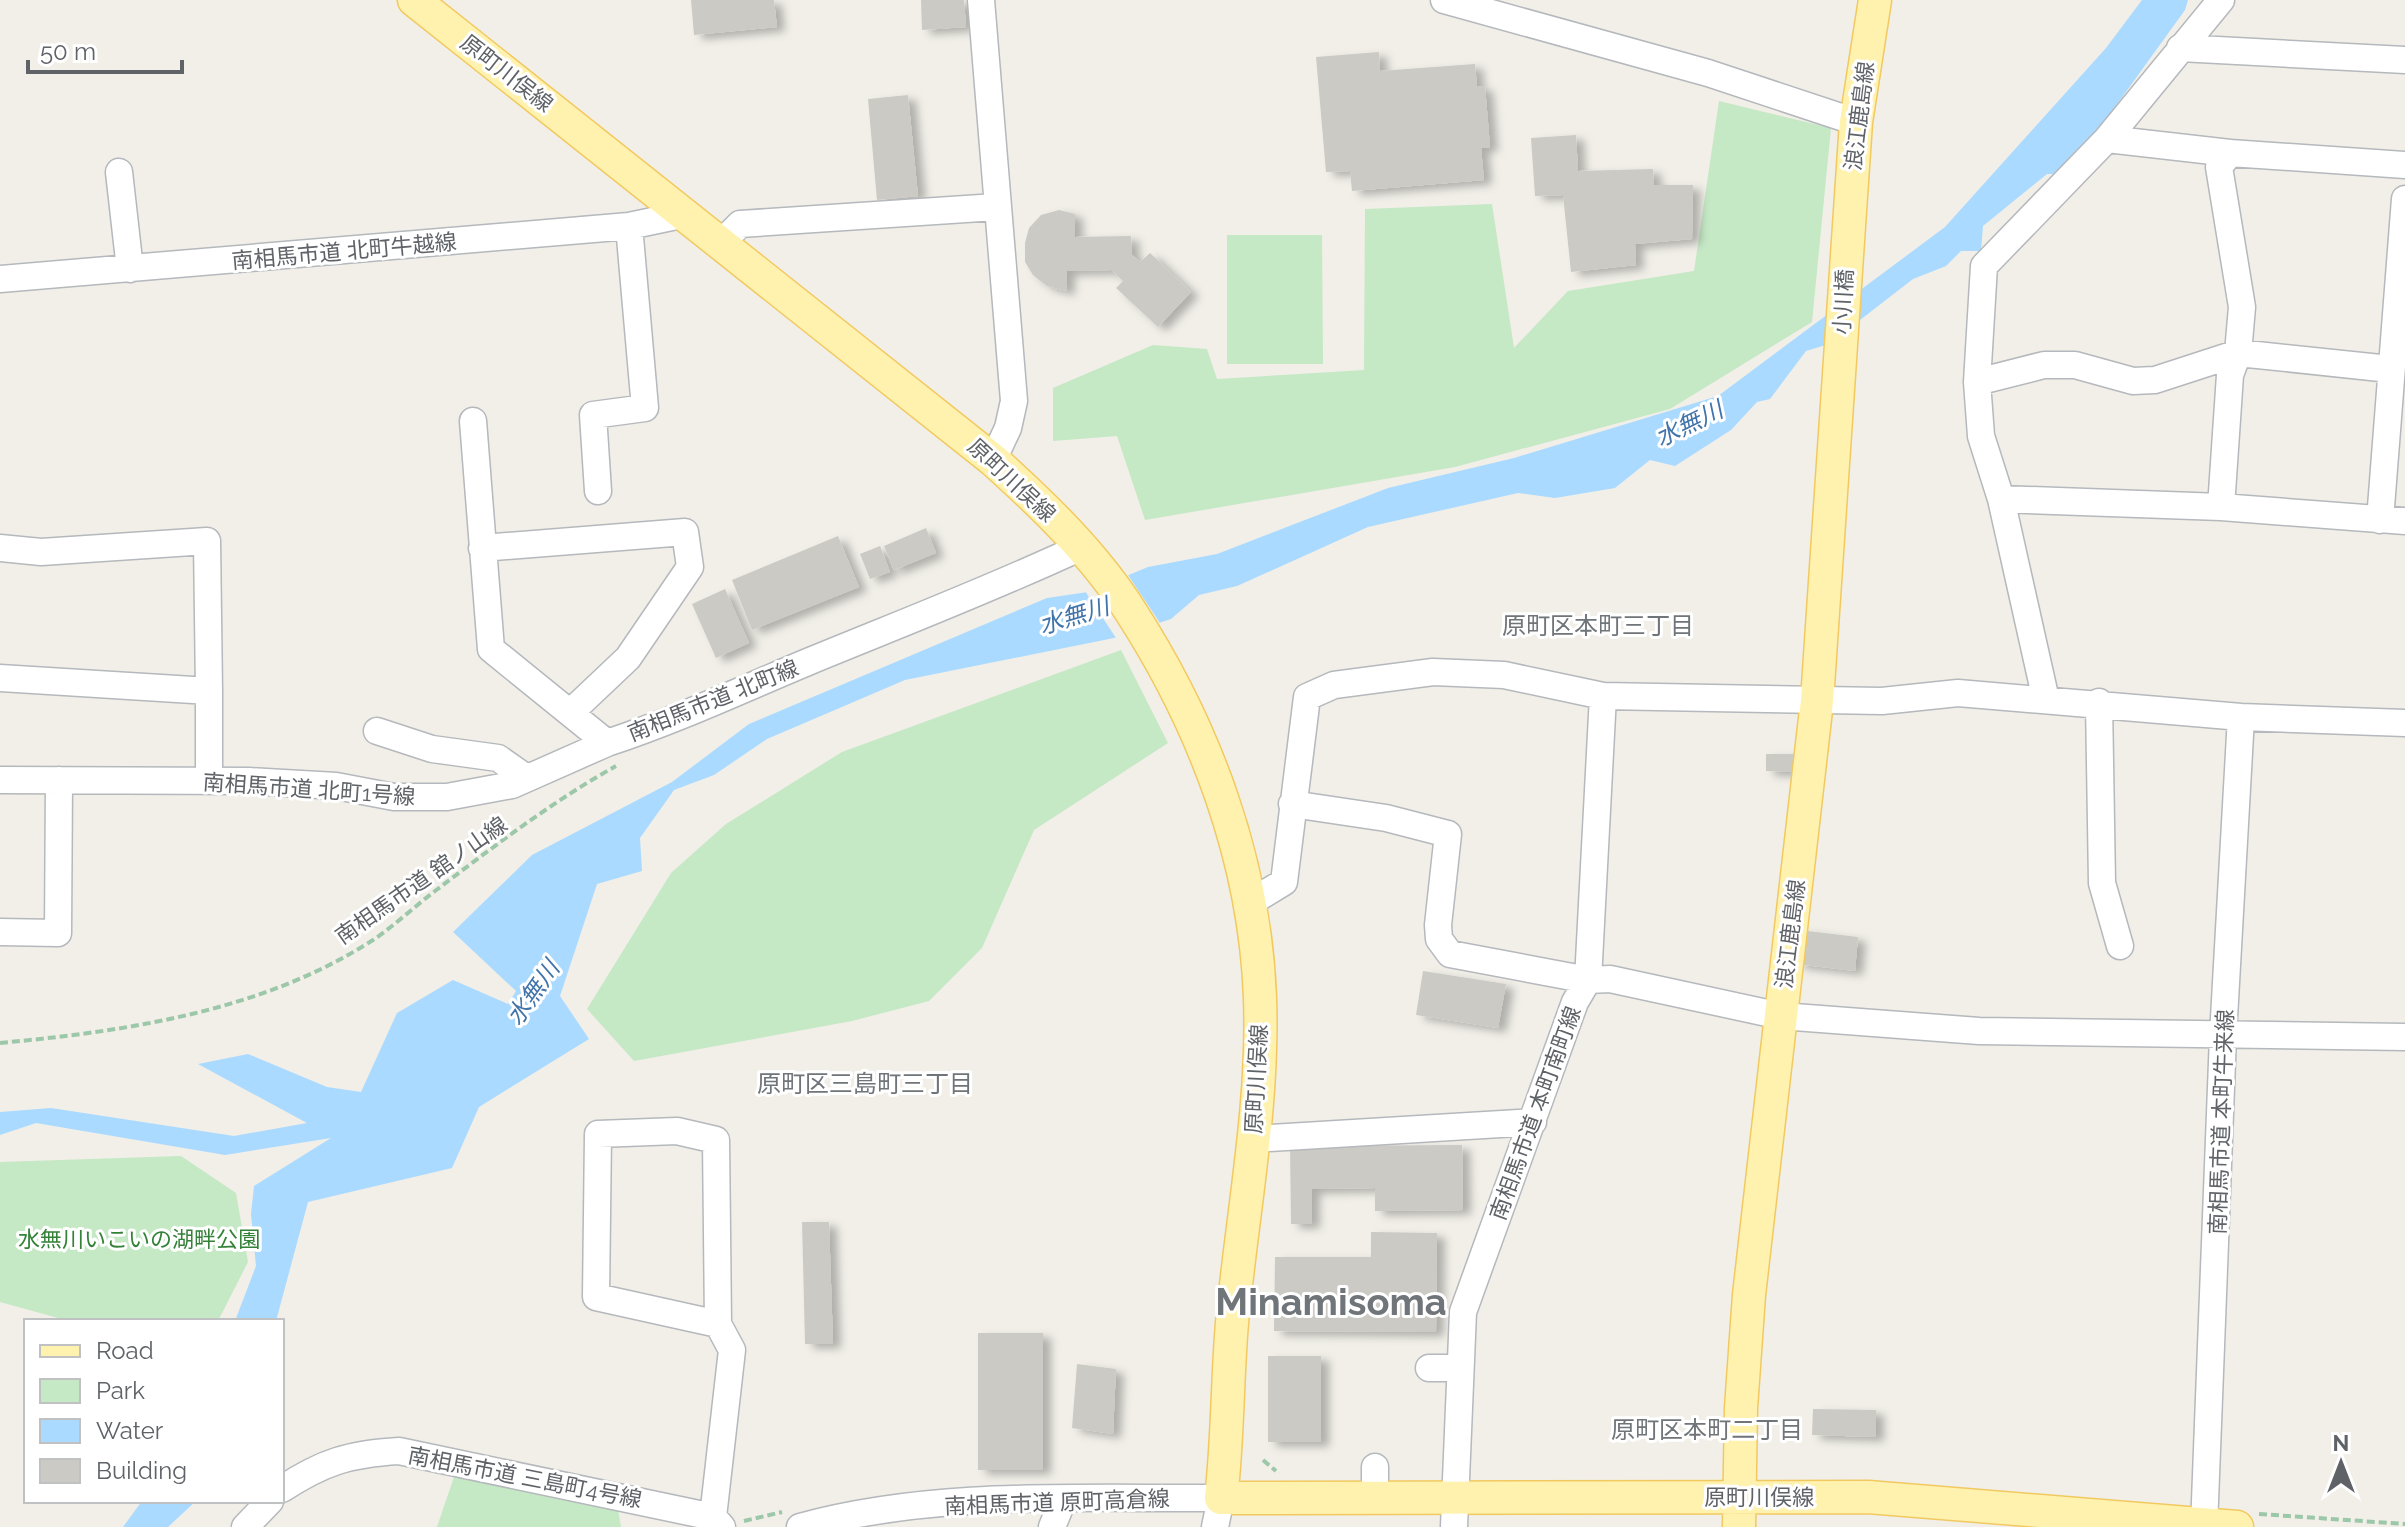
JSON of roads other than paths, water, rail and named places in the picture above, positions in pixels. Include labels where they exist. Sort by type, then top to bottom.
[{"type":"main road","name":"原町川俣線","points":[[414,0],[722,242],[993,460],[1043,505],[1130,609],[1173,684],[1218,790],[1241,855],[1251,902],[1260,1000],[1253,1139],[1232,1322],[1218,1513],[1375,1482],[1454,1513],[1739,1511],[1868,1497],[2118,1522],[2204,1526],[2245,1520]]},
{"type":"main road","name":"浪江鹿島線","points":[[1847,232],[1856,122],[1875,0]]},
{"type":"main road","name":"小川橋","points":[[1839,372],[1847,232]]},
{"type":"main road","name":"浪江鹿島線","points":[[1739,1511],[1749,1295],[1817,701],[1839,372]]},
{"type":"street","points":[[981,0],[1014,401],[1008,428],[993,460]]},
{"type":"street","points":[[1444,0],[1708,73],[1856,122]]},
{"type":"street","points":[[2046,700],[2001,499],[1981,436],[1977,382],[1984,266],[2107,139],[2221,0]]},
{"type":"street","points":[[2180,48],[2405,60]]},
{"type":"street","points":[[2107,139],[2230,153],[2405,165]]},
{"type":"street","points":[[2221,507],[2230,375],[2238,353],[2242,307],[2219,167],[2230,153]]},
{"type":"street","points":[[119,172],[130,269]]},
{"type":"street","points":[[2001,499],[2221,507],[2392,521],[2390,369],[2405,199]]},
{"type":"street","points":[[722,242],[740,224],[996,207]]},
{"type":"street","name":"南相馬市道 北町牛越線","points":[[0,279],[629,226],[686,214]]},
{"type":"street","points":[[598,491],[593,415],[645,408],[629,226]]},
{"type":"street","points":[[1977,382],[2044,365],[2075,365],[2133,381],[2155,380],[2238,353],[2390,369]]},
{"type":"street","name":"南相馬市道 北町線","points":[[473,421],[491,649],[572,711],[616,752],[796,666],[1084,553]]},
{"type":"street","points":[[482,548],[685,532],[690,567],[628,658],[572,711]]},
{"type":"street","points":[[0,548],[41,552],[207,541],[209,780]]},
{"type":"street","points":[[1251,902],[1284,882],[1307,697],[1334,685],[1433,672],[1504,675],[1603,696],[1882,701],[1958,693],[2099,702],[2241,717],[2405,723]]},
{"type":"street","points":[[0,678],[209,691]]},
{"type":"street","name":"南相馬市道 本町南町線","points":[[1454,1513],[1463,1312],[1575,1002],[1588,980],[1603,696]]},
{"type":"street","points":[[2099,702],[2102,883],[2120,946]]},
{"type":"street","name":"南相馬市道 本町牛来線","points":[[2204,1526],[2223,1036],[2241,717]]},
{"type":"street","points":[[377,731],[432,749],[498,758],[525,777]]},
{"type":"street","name":"南相馬市道 北町1号線","points":[[0,780],[209,780],[336,786],[394,797],[447,797],[494,790],[525,777],[616,752]]},
{"type":"street","points":[[0,932],[58,933],[59,780]]},
{"type":"street","points":[[1292,804],[1386,818],[1448,834],[1439,939],[1450,954],[1588,980],[1610,979],[1781,1016],[1979,1031],[2405,1037]]},
{"type":"street","points":[[1253,1139],[1533,1122]]},
{"type":"street","points":[[717,1522],[732,1350],[718,1324],[716,1140],[677,1131],[598,1134],[596,1297],[718,1324]]},
{"type":"street","points":[[1429,1368],[1459,1368]]},
{"type":"street","name":"南相馬市道 三島町4号線","points":[[284,1488],[318,1465],[364,1453],[399,1451],[717,1522]]},
{"type":"street","points":[[1052,1527],[1063,1500]]},
{"type":"street","name":"南相馬市道 原町高倉線","points":[[800,1527],[888,1510],[1063,1500],[1218,1513]]},
{"type":"street","points":[[245,1527],[268,1503]]},
{"type":"water","name":"水無川","points":[[2142,0],[2188,0],[2185,10],[2097,132],[2055,174],[2047,174],[1983,226],[1981,251],[1961,251],[1946,266],[1913,279],[1829,344],[1806,351],[1770,399],[1757,402],[1731,430],[1675,466],[1650,460],[1615,488],[1555,498],[1518,493],[1368,527],[1237,586],[1199,595],[1171,619],[1114,638],[905,680],[767,739],[714,775],[674,790],[640,838],[642,871],[597,884],[560,996],[589,1039],[479,1107],[452,1168],[308,1202],[277,1319],[236,1319],[256,1266],[251,1214],[254,1186],[331,1138],[225,1155],[36,1123],[0,1135],[0,1112],[51,1108],[234,1136],[307,1123],[198,1064],[248,1054],[327,1087],[361,1092],[397,1013],[453,980],[508,1004],[516,991],[453,932],[532,855],[672,782],[749,724],[1047,598],[1088,592],[1148,567],[1217,554],[1388,488],[1514,458],[1718,396],[1945,227],[2106,48]]},
{"type":"water","points":[[141,1503],[194,1503],[168,1527],[123,1527]]},
{"type":"district","name":"原町区本町三丁目","points":[[1598,626]]},
{"type":"district","name":"原町区三島町三丁目","points":[[865,1084]]},
{"type":"district","name":"Minamisoma","points":[[1331,1302]]},
{"type":"district","name":"原町区本町二丁目","points":[[1707,1430]]},
{"type":"park label","name":"水無川いこいの湖畔公園","points":[[139,1239]]}]
